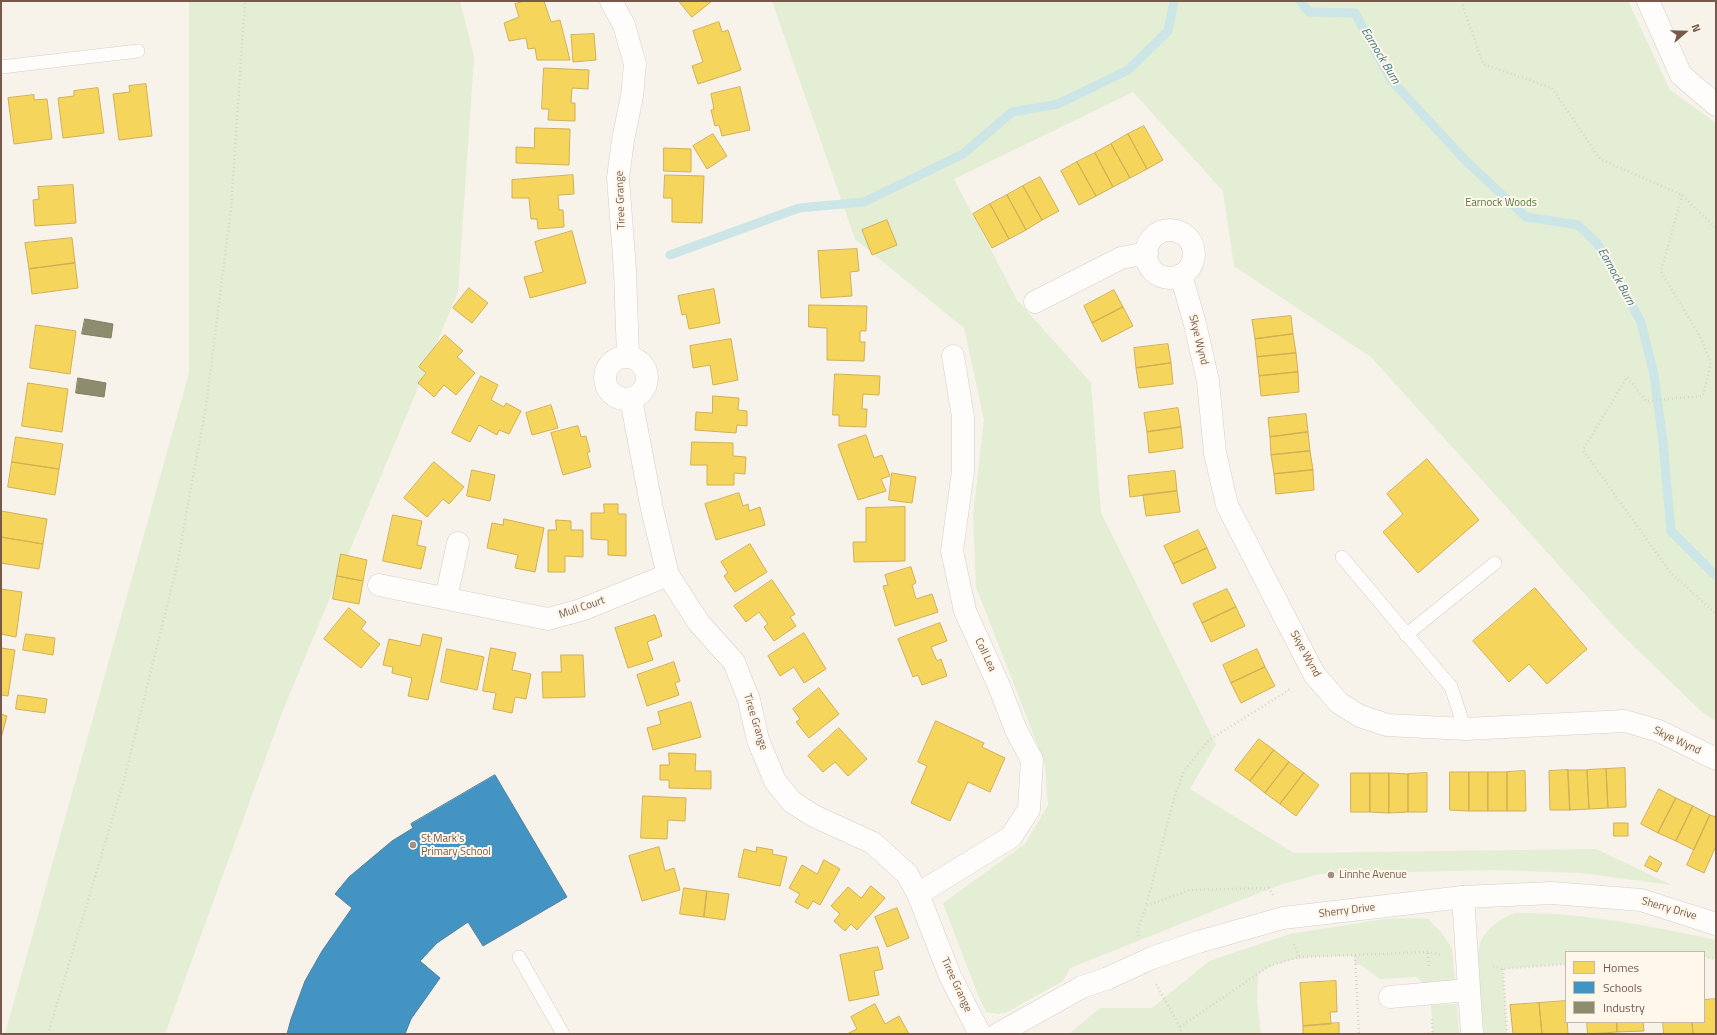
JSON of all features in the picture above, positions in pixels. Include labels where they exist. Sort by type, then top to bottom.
[{"type":"street","name":"Tiree Grange","points":[[611,1],[624,25],[635,64],[632,96],[623,140],[618,178],[625,270],[628,357]]},
{"type":"street","points":[[1648,1],[1681,75],[1716,106]]},
{"type":"street","points":[[1170,230],[1180,232],[1192,244],[1194,254],[1189,270],[1181,275],[1173,278],[1157,274],[1148,262],[1148,245],[1157,234],[1170,230]]},
{"type":"street","points":[[1035,302],[1121,258],[1147,253]]},
{"type":"street","name":"Skye Wynd","points":[[1181,275],[1195,324],[1208,380],[1215,453],[1227,505],[1314,674],[1339,703],[1360,716],[1387,725],[1465,729],[1625,721],[1659,731],[1716,759]]},
{"type":"street","name":"Coll Lea","points":[[918,894],[1010,837],[1029,809],[1032,760],[1016,730],[999,686],[965,611],[952,551],[963,471],[963,418],[953,356]]},
{"type":"street","points":[[628,357],[634,358],[640,363],[646,372],[647,382],[640,394],[631,398],[622,399],[613,395],[606,386],[605,378],[606,371],[615,360],[628,357]]},
{"type":"street","name":"Tiree Grange","points":[[631,398],[652,509],[668,576],[699,623],[734,662],[749,700],[758,740],[775,781],[792,802],[814,816],[873,843],[907,874],[918,894],[950,976],[980,1034]]},
{"type":"street","points":[[446,598],[458,543]]},
{"type":"street","name":"Mull Court","points":[[379,585],[548,619],[581,610],[668,576]]},
{"type":"street","name":"Sherry Drive","points":[[998,1034],[1082,987],[1108,978],[1152,958],[1198,942],[1283,918],[1463,897],[1552,892],[1640,900],[1716,924]]},
{"type":"street","points":[[1463,897],[1472,1034]]},
{"type":"street","points":[[1390,997],[1468,990]]},
{"type":"lane","points":[[1,67],[138,52]]},
{"type":"lane","points":[[1342,557],[1451,687],[1465,729]]},
{"type":"lane","points":[[1406,635],[1495,563]]},
{"type":"lane","points":[[519,957],[562,1034]]},
{"type":"path","points":[[48,1034],[124,780],[178,561],[206,407],[231,208],[245,1]]},
{"type":"path","points":[[1461,1],[1483,64],[1552,88],[1600,159],[1682,195],[1716,228]]},
{"type":"path","points":[[1682,195],[1660,272],[1700,336],[1711,364],[1703,396],[1646,401],[1627,377],[1583,450],[1670,572],[1716,614]]},
{"type":"path","points":[[1300,957],[1269,888],[1190,890],[1146,906],[1174,800],[1184,771],[1209,740],[1314,674]]},
{"type":"path","points":[[1180,1028],[1269,966],[1300,957],[1428,952],[1503,969],[1565,964]]},
{"type":"path","points":[[1354,956],[1359,1034]]},
{"type":"path","points":[[1705,957],[1716,959]]},
{"type":"path","points":[[1503,969],[1507,1034]]},
{"type":"path","points":[[1424,1034],[1433,1033]]},
{"type":"green space","points":[[189,1],[460,1],[474,57],[458,292],[283,710],[165,1034],[5,1034],[189,373]]},
{"type":"green space","name":"Earnock Woods","points":[[772,1],[1628,1],[1670,90],[1716,123],[1716,721],[1703,713],[1618,631],[1371,357],[1234,266],[1223,191],[1133,92],[954,179],[1017,300],[1093,385],[1091,384],[1101,513],[1216,744],[1190,789],[1294,853],[1596,849],[1672,885],[1581,873],[1495,870],[1320,874],[1283,884],[1070,968],[1063,981],[1009,1011],[999,1014],[986,1012],[978,995],[943,903],[1025,844],[1048,805],[1045,764],[976,587],[973,516],[984,420],[964,328],[855,239]]},
{"type":"green space","points":[[1514,913],[1539,913],[1590,917],[1641,925],[1716,940],[1716,968],[1715,959],[1705,957],[1705,951],[1565,951],[1565,964],[1503,969],[1507,1034],[1484,1034],[1478,974],[1478,952],[1485,934],[1503,918]]},
{"type":"green space","points":[[1385,919],[1428,919],[1440,931],[1452,948],[1455,981],[1424,984],[1416,977],[1380,979],[1361,965],[1355,964],[1354,956],[1304,958],[1280,963],[1258,974],[1257,1002],[1261,1034],[1069,1034],[1100,1008],[1152,1008],[1209,961],[1290,934]]},
{"type":"green space","points":[[1457,1004],[1459,1034],[1433,1034],[1431,1005]]},
{"type":"building: Homes","points":[[525,1],[544,1],[551,22],[560,20],[570,60],[537,60],[535,48],[528,49],[526,38],[509,41],[504,23],[519,17],[515,4]]},
{"type":"building: Homes","points":[[679,1],[712,1],[692,17]]},
{"type":"building: Homes","points":[[719,22],[722,32],[728,30],[741,70],[698,84],[692,66],[703,62],[693,31]]},
{"type":"building: Homes","points":[[594,34],[596,60],[573,62],[571,35]]},
{"type":"building: Homes","points":[[544,68],[589,70],[588,89],[572,88],[571,103],[575,103],[575,121],[548,120],[549,109],[542,109]]},
{"type":"building: Homes","points":[[146,84],[152,136],[119,140],[113,94],[130,92],[129,86]]},
{"type":"building: Homes","points":[[740,87],[750,130],[722,136],[719,125],[715,126],[711,110],[714,109],[711,94]]},
{"type":"building: Homes","points":[[98,88],[104,133],[63,138],[58,98],[74,96],[74,91]]},
{"type":"building: Homes","points":[[34,95],[34,100],[47,99],[52,139],[14,144],[8,98]]},
{"type":"building: Homes","points":[[1144,126],[1163,160],[1147,169],[1128,134]]},
{"type":"building: Homes","points":[[535,128],[570,129],[569,165],[516,163],[516,147],[534,148]]},
{"type":"building: Homes","points":[[713,134],[727,156],[707,169],[693,146]]},
{"type":"building: Homes","points":[[1128,134],[1147,169],[1130,178],[1111,144]]},
{"type":"building: Homes","points":[[1111,144],[1130,178],[1113,187],[1095,153]]},
{"type":"building: Homes","points":[[664,148],[691,149],[691,172],[664,171]]},
{"type":"building: Homes","points":[[1095,153],[1113,187],[1096,196],[1077,162]]},
{"type":"building: Homes","points":[[1077,162],[1096,196],[1079,205],[1061,171]]},
{"type":"building: Homes","points":[[573,175],[574,194],[558,195],[559,210],[563,210],[564,227],[538,229],[537,219],[531,219],[529,198],[512,198],[512,180]]},
{"type":"building: Homes","points":[[665,175],[704,176],[702,223],[672,222],[672,198],[664,198]]},
{"type":"building: Homes","points":[[1040,177],[1059,211],[1042,220],[1023,186]]},
{"type":"building: Homes","points":[[73,185],[76,223],[35,226],[33,200],[39,199],[38,187]]},
{"type":"building: Homes","points":[[1023,186],[1042,220],[1026,230],[1007,195]]},
{"type":"building: Homes","points":[[1007,195],[1026,230],[1009,239],[990,204]]},
{"type":"building: Homes","points":[[990,204],[1009,239],[992,248],[973,214]]},
{"type":"building: Homes","points":[[887,220],[897,245],[872,255],[862,230]]},
{"type":"building: Homes","points":[[572,231],[586,283],[530,298],[524,277],[543,272],[535,242]]},
{"type":"building: Homes","points":[[72,238],[75,263],[29,269],[25,243]]},
{"type":"building: Homes","points":[[857,249],[859,271],[850,272],[852,296],[821,298],[818,251]]},
{"type":"building: Homes","points":[[75,263],[78,288],[32,294],[29,269]]},
{"type":"building: Homes","points":[[469,288],[488,303],[472,323],[453,308]]},
{"type":"building: Homes","points":[[714,289],[720,323],[689,329],[686,314],[682,315],[678,296]]},
{"type":"building: Homes","points":[[1114,290],[1123,307],[1092,323],[1084,306]]},
{"type":"building: Homes","points":[[809,305],[867,306],[866,331],[860,331],[860,342],[865,342],[864,361],[827,360],[827,328],[809,327]]},
{"type":"building: Homes","points":[[1123,307],[1133,326],[1102,342],[1092,323]]},
{"type":"building: Homes","points":[[1291,316],[1293,334],[1255,339],[1252,320]]},
{"type":"building: Homes","points":[[36,325],[76,331],[70,374],[30,368]]},
{"type":"building: Homes","points":[[1293,334],[1296,353],[1257,357],[1255,339]]},
{"type":"building: Homes","points":[[445,335],[463,351],[457,357],[475,373],[456,395],[444,385],[434,397],[418,383],[426,373],[419,367]]},
{"type":"building: Homes","points":[[731,339],[738,380],[713,385],[710,365],[693,368],[690,346]]},
{"type":"building: Homes","points":[[1168,344],[1171,363],[1136,368],[1134,348]]},
{"type":"building: Homes","points":[[1296,353],[1298,372],[1259,376],[1257,357]]},
{"type":"building: Homes","points":[[1171,363],[1173,384],[1139,388],[1136,368]]},
{"type":"building: Homes","points":[[1298,372],[1299,392],[1261,396],[1259,376]]},
{"type":"building: Homes","points":[[835,374],[880,376],[879,395],[863,394],[862,409],[867,409],[866,427],[839,426],[839,415],[833,415]]},
{"type":"building: Homes","points":[[481,376],[498,385],[491,400],[504,407],[506,403],[521,411],[509,434],[499,430],[497,435],[479,425],[470,442],[452,433]]},
{"type":"building: Homes","points":[[28,383],[68,389],[62,432],[22,426]]},
{"type":"building: Homes","points":[[713,396],[739,398],[738,410],[747,411],[747,426],[737,425],[736,433],[695,430],[696,412],[712,413]]},
{"type":"building: Homes","points":[[551,405],[558,428],[532,435],[526,413]]},
{"type":"building: Homes","points":[[1178,408],[1181,427],[1147,432],[1144,413]]},
{"type":"building: Homes","points":[[1306,414],[1308,432],[1270,437],[1268,418]]},
{"type":"building: Homes","points":[[578,426],[581,437],[586,436],[590,452],[587,452],[591,467],[563,475],[551,433]]},
{"type":"building: Homes","points":[[1181,427],[1183,448],[1149,453],[1147,432]]},
{"type":"building: Homes","points":[[1308,432],[1310,451],[1271,455],[1270,437]]},
{"type":"building: Homes","points":[[866,435],[874,458],[882,455],[890,476],[881,479],[886,491],[858,500],[838,445]]},
{"type":"building: Homes","points":[[16,437],[63,444],[59,469],[12,462]]},
{"type":"building: Homes","points":[[692,442],[733,443],[733,456],[746,457],[745,474],[734,473],[734,485],[707,485],[707,465],[691,465]]},
{"type":"building: Homes","points":[[1310,451],[1313,470],[1274,474],[1271,455]]},
{"type":"building: Homes","points":[[1427,459],[1479,520],[1418,573],[1383,532],[1403,514],[1387,494]]},
{"type":"building: Homes","points":[[12,462],[59,469],[55,495],[8,487]]},
{"type":"building: Homes","points":[[434,462],[464,487],[449,504],[443,499],[427,517],[404,498]]},
{"type":"building: Homes","points":[[472,470],[495,475],[490,501],[467,496]]},
{"type":"building: Homes","points":[[1313,470],[1314,490],[1276,494],[1274,474]]},
{"type":"building: Homes","points":[[1175,471],[1177,491],[1130,497],[1128,476]]},
{"type":"building: Homes","points":[[892,473],[916,477],[912,503],[889,500]]},
{"type":"building: Homes","points":[[1177,491],[1180,512],[1146,516],[1143,495]]},
{"type":"building: Homes","points":[[739,493],[743,506],[748,504],[749,511],[760,507],[765,525],[716,540],[705,504]]},
{"type":"building: Homes","points":[[604,504],[618,504],[618,514],[626,514],[626,556],[608,555],[608,540],[591,539],[591,513],[604,513]]},
{"type":"building: Homes","points":[[905,507],[905,561],[854,562],[853,542],[866,542],[866,508]]},
{"type":"building: Homes","points":[[1,511],[47,519],[43,544],[1,537]]},
{"type":"building: Homes","points":[[393,515],[422,521],[417,545],[426,547],[421,569],[383,561]]},
{"type":"building: Homes","points":[[504,519],[544,528],[535,572],[515,568],[518,555],[487,548],[492,523],[503,525]]},
{"type":"building: Homes","points":[[556,520],[571,521],[571,530],[583,530],[583,557],[565,556],[565,572],[548,572],[548,530],[556,530]]},
{"type":"building: Homes","points":[[1198,530],[1207,548],[1173,564],[1164,546]]},
{"type":"building: Homes","points":[[1,537],[43,544],[39,569],[1,563]]},
{"type":"building: Homes","points":[[750,544],[767,572],[735,592],[724,576],[728,573],[721,562]]},
{"type":"building: Homes","points":[[1207,548],[1216,568],[1182,584],[1173,564]]},
{"type":"building: Homes","points":[[341,554],[367,560],[363,581],[337,576]]},
{"type":"building: Homes","points":[[911,567],[916,583],[912,585],[916,599],[932,594],[938,612],[895,626],[883,586],[888,585],[885,575]]},
{"type":"building: Homes","points":[[337,576],[363,581],[359,604],[333,599]]},
{"type":"building: Homes","points":[[772,580],[795,614],[790,617],[796,626],[774,641],[764,627],[768,624],[759,612],[746,622],[734,606]]},
{"type":"building: Homes","points":[[1535,588],[1587,649],[1547,684],[1529,664],[1509,682],[1473,641]]},
{"type":"building: Homes","points":[[1,589],[22,592],[16,637],[1,634]]},
{"type":"building: Homes","points":[[1227,589],[1236,607],[1202,623],[1193,604]]},
{"type":"building: Homes","points":[[1236,607],[1245,626],[1211,642],[1202,623]]},
{"type":"building: Homes","points":[[349,608],[366,622],[361,629],[380,644],[361,668],[324,639]]},
{"type":"building: Homes","points":[[655,615],[662,636],[647,642],[653,660],[628,668],[615,628]]},
{"type":"building: Homes","points":[[940,623],[947,641],[931,647],[937,661],[941,659],[947,676],[922,685],[918,675],[913,677],[898,639]]},
{"type":"building: Homes","points":[[804,633],[826,669],[804,683],[794,667],[780,676],[768,656]]},
{"type":"building: Homes","points":[[26,634],[55,638],[53,655],[23,650]]},
{"type":"building: Homes","points":[[423,634],[442,638],[428,700],[408,696],[412,678],[392,673],[393,667],[383,665],[389,639],[420,646]]},
{"type":"building: Homes","points":[[1,648],[15,650],[8,696],[1,695]]},
{"type":"building: Homes","points":[[491,648],[516,653],[512,670],[531,674],[526,699],[515,697],[512,713],[493,709],[496,693],[483,691]]},
{"type":"building: Homes","points":[[447,649],[484,657],[477,690],[441,682]]},
{"type":"building: Homes","points":[[1257,649],[1265,667],[1231,683],[1223,665]]},
{"type":"building: Homes","points":[[561,655],[583,655],[585,697],[543,698],[542,672],[561,672]]},
{"type":"building: Homes","points":[[674,662],[680,681],[675,683],[679,695],[647,706],[637,675]]},
{"type":"building: Homes","points":[[1265,667],[1275,686],[1241,703],[1231,683]]},
{"type":"building: Homes","points":[[819,688],[839,714],[809,738],[796,722],[800,719],[793,709]]},
{"type":"building: Homes","points":[[18,695],[47,699],[45,713],[16,709]]},
{"type":"building: Homes","points":[[691,702],[701,737],[653,750],[647,728],[661,724],[658,712]]},
{"type":"building: Homes","points":[[1,714],[7,716],[1,738]]},
{"type":"building: Homes","points":[[936,721],[984,743],[982,747],[1005,758],[990,792],[968,782],[950,821],[911,803],[927,766],[918,762]]},
{"type":"building: Homes","points":[[839,728],[867,759],[848,776],[835,762],[823,772],[808,756]]},
{"type":"building: Homes","points":[[1259,739],[1274,750],[1250,781],[1235,770]]},
{"type":"building: Homes","points":[[1274,750],[1289,762],[1265,793],[1250,781]]},
{"type":"building: Homes","points":[[669,753],[696,754],[695,771],[711,771],[711,789],[669,788],[669,780],[660,780],[660,765],[669,765]]},
{"type":"building: Homes","points":[[1289,762],[1304,773],[1280,804],[1265,793]]},
{"type":"building: Homes","points":[[1625,768],[1626,807],[1608,808],[1606,769]]},
{"type":"building: Homes","points":[[1606,769],[1608,808],[1589,809],[1587,770]]},
{"type":"building: Homes","points":[[1568,770],[1570,810],[1550,810],[1549,771]]},
{"type":"building: Homes","points":[[1568,770],[1587,770],[1589,809],[1570,810]]},
{"type":"building: Homes","points":[[1525,771],[1526,811],[1507,811],[1507,772]]},
{"type":"building: Homes","points":[[1450,772],[1469,772],[1469,811],[1450,810]]},
{"type":"building: Homes","points":[[1469,772],[1488,772],[1488,811],[1469,811]]},
{"type":"building: Homes","points":[[1488,772],[1507,772],[1507,811],[1488,811]]},
{"type":"building: Homes","points":[[1304,773],[1319,785],[1296,816],[1280,804]]},
{"type":"building: Homes","points":[[1351,773],[1370,773],[1370,812],[1351,812]]},
{"type":"building: Homes","points":[[1370,773],[1389,773],[1389,813],[1370,812]]},
{"type":"building: Homes","points":[[1389,773],[1408,774],[1408,812],[1389,813]]},
{"type":"building: Homes","points":[[1427,773],[1427,812],[1408,812],[1408,774]]},
{"type":"building: Homes","points":[[1659,789],[1676,798],[1658,833],[1641,824]]},
{"type":"building: Homes","points":[[643,796],[686,798],[685,821],[668,820],[667,839],[641,838]]},
{"type":"building: Homes","points":[[1676,798],[1693,806],[1676,841],[1658,833]]},
{"type":"building: Homes","points":[[1693,806],[1710,815],[1694,850],[1676,841]]},
{"type":"building: Homes","points":[[1710,815],[1716,817],[1716,846],[1704,873],[1687,865]]},
{"type":"building: Homes","points":[[1614,823],[1628,823],[1628,836],[1614,836]]},
{"type":"building: Homes","points":[[659,847],[665,871],[674,868],[680,890],[642,901],[629,856]]},
{"type":"building: Homes","points":[[757,847],[773,850],[772,854],[787,857],[780,886],[738,877],[744,849],[756,852]]},
{"type":"building: Homes","points":[[1650,856],[1662,863],[1657,872],[1645,866]]},
{"type":"building: Homes","points":[[824,860],[840,869],[820,905],[813,901],[808,909],[795,902],[800,894],[789,888],[802,865],[817,874]]},
{"type":"building: Homes","points":[[871,886],[885,898],[857,930],[851,924],[845,931],[834,921],[840,914],[831,906],[848,887],[861,898]]},
{"type":"building: Homes","points":[[684,888],[707,891],[704,917],[680,914]]},
{"type":"building: Homes","points":[[707,891],[729,894],[725,920],[704,917]]},
{"type":"building: Homes","points":[[897,908],[909,938],[887,947],[875,917]]},
{"type":"building: Homes","points":[[878,947],[883,969],[874,971],[879,995],[849,1001],[840,955]]},
{"type":"building: Homes","points":[[1336,981],[1337,1012],[1330,1012],[1331,1024],[1303,1026],[1300,983]]},
{"type":"building: Homes","points":[[1716,999],[1716,1034],[1693,1034],[1692,1023],[1705,1023],[1705,1000]]},
{"type":"building: Homes","points":[[1565,1001],[1565,1023],[1567,1023],[1568,1034],[1542,1034],[1539,1003]]},
{"type":"building: Homes","points":[[1539,1003],[1542,1034],[1513,1034],[1510,1005]]},
{"type":"building: Homes","points":[[875,1004],[885,1024],[899,1016],[909,1034],[847,1034],[857,1029],[851,1017]]},
{"type":"building: Homes","points":[[1339,1023],[1339,1034],[1303,1034],[1303,1026]]},
{"type":"building: Homes","points":[[1587,1023],[1617,1023],[1617,1032],[1588,1034]]},
{"type":"building: Homes","points":[[1617,1023],[1643,1023],[1644,1031],[1617,1032]]},
{"type":"building: Homes","points":[[1663,1023],[1692,1023],[1693,1034],[1664,1034]]},
{"type":"building: Schools","points":[[495,775],[567,897],[483,946],[468,922],[437,943],[420,961],[440,978],[411,1019],[405,1034],[287,1034],[305,981],[322,951],[352,908],[335,894],[349,877],[392,841],[413,828],[411,824]]},
{"type":"building: Industry","points":[[85,319],[113,324],[111,338],[82,334]]},
{"type":"building: Industry","points":[[78,378],[106,383],[104,397],[76,393]]},
{"type":"waterway","points":[[670,255],[799,208],[864,202],[963,154],[1012,112],[1058,104],[1128,70],[1168,31],[1174,1]]},
{"type":"waterway","name":"Earnock Burn","points":[[1300,1],[1309,12],[1355,13],[1391,80],[1467,162],[1526,217],[1578,225],[1597,243],[1641,322],[1654,375],[1663,442],[1671,531],[1716,576]]},
{"type":"place","name":"St Mark's Primary School","points":[[413,845]]},
{"type":"place","name":"Linnhe Avenue","points":[[1331,875]]}]
